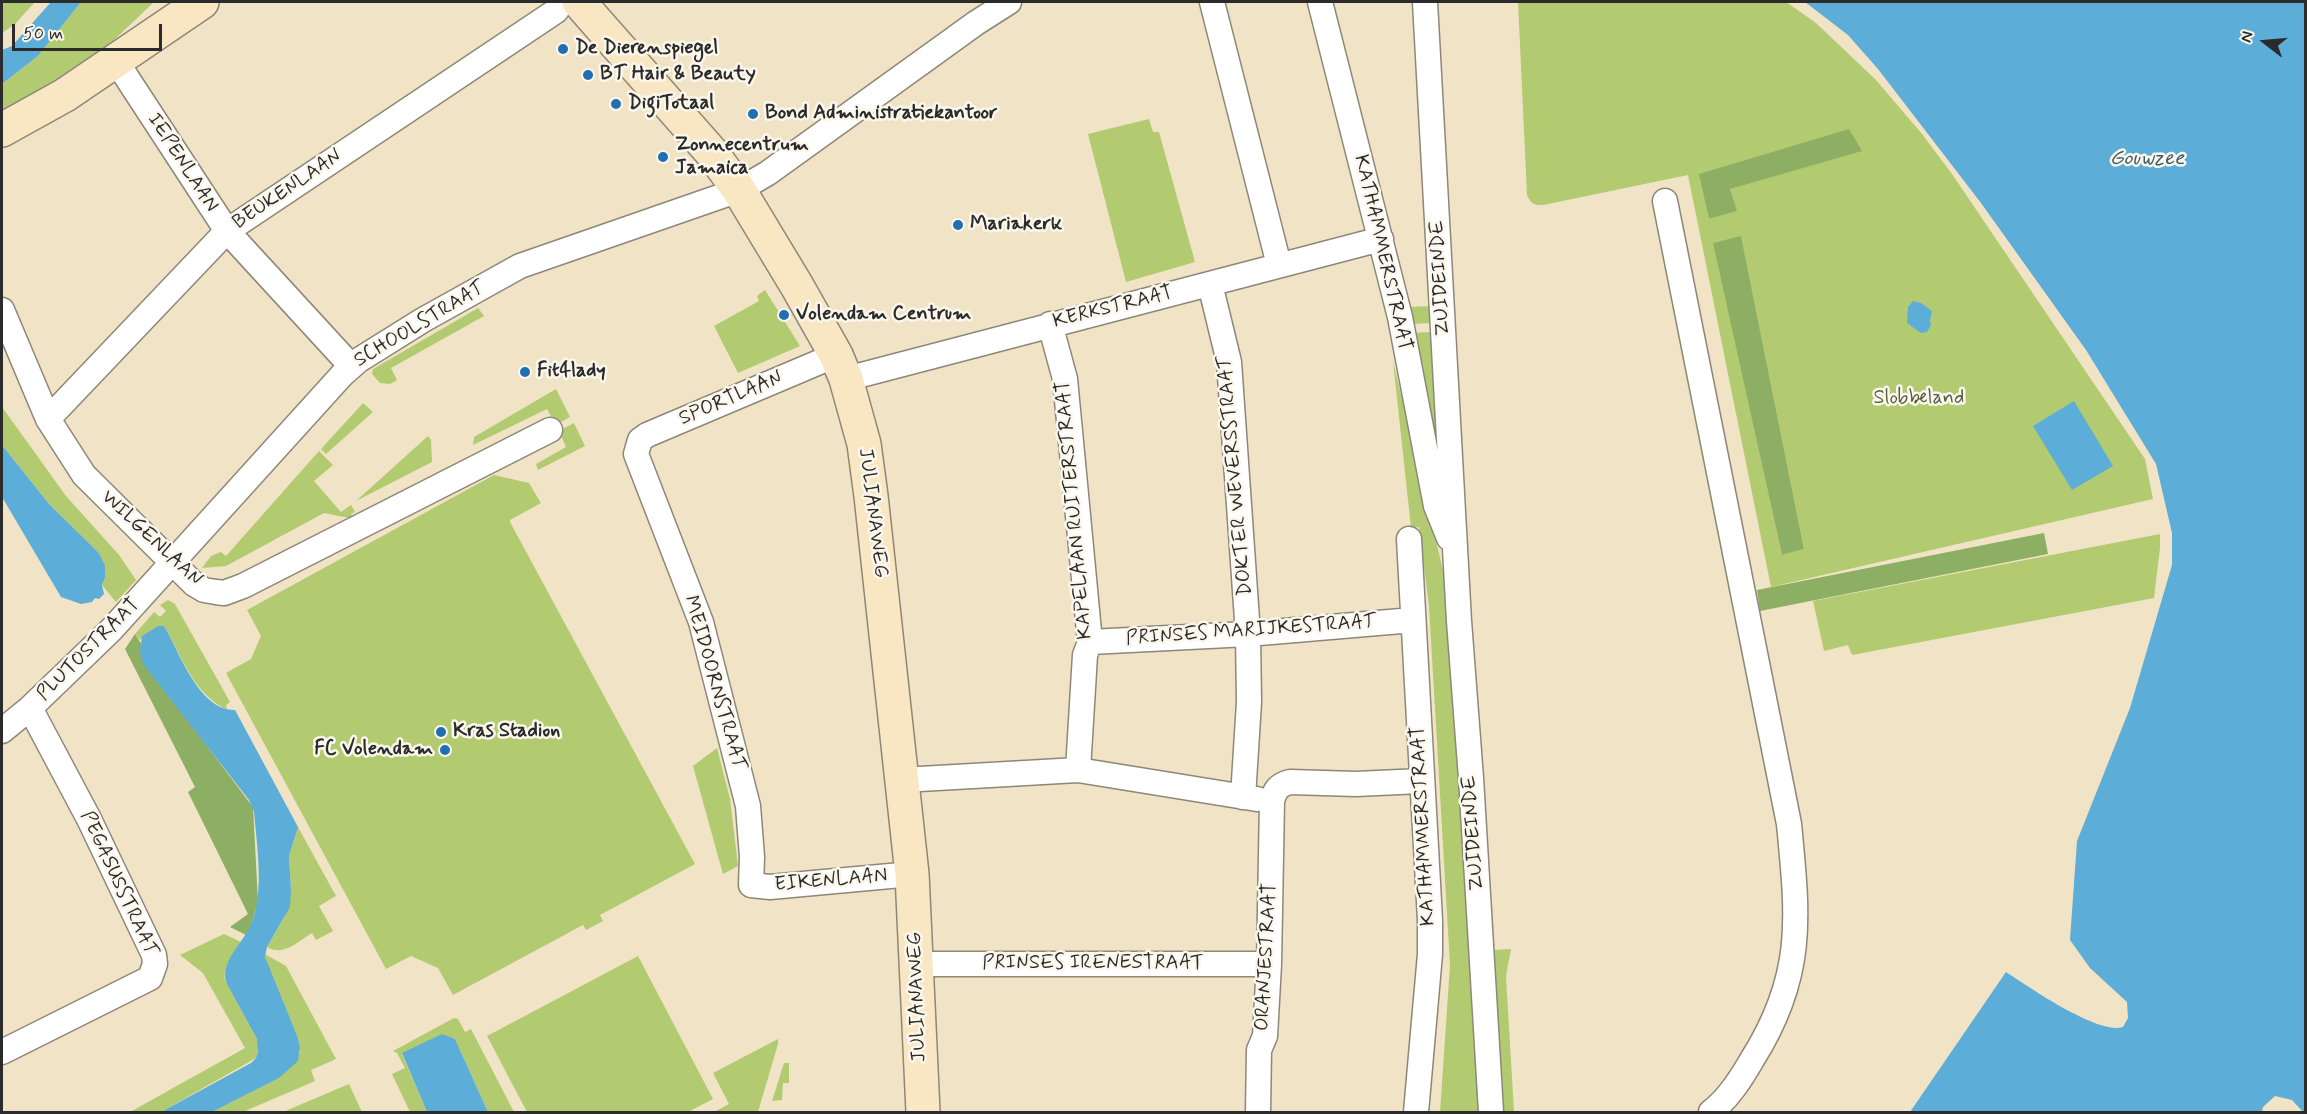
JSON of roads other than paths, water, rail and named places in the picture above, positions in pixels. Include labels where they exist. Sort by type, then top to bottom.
[{"type":"main road","points":[[2,130],[116,62],[202,2]]},
{"type":"main road","name":"JULIANAWEG","points":[[579,2],[712,153],[729,194],[841,367],[856,410],[866,454],[912,874],[923,1113]]},
{"type":"street","name":"BEUKENLAAN","points":[[48,419],[227,231],[556,11],[562,2]]},
{"type":"street","name":"SCHOOLSTRAAT","points":[[172,564],[351,366],[423,320],[520,266],[729,194],[768,173],[1006,2]]},
{"type":"street","points":[[1212,2],[1279,265]]},
{"type":"street","name":"KATHAMMERSTRAAT","points":[[1320,2],[1400,317],[1436,506]]},
{"type":"street","name":"ZUIDEINDE","points":[[1425,2],[1491,1113]]},
{"type":"street","name":"IEPENLAAN","points":[[116,62],[227,231],[351,366]]},
{"type":"street","points":[[1665,201],[1789,824],[1797,900],[1796,943],[1791,971],[1768,1035],[1726,1098],[1711,1113]]},
{"type":"street","name":"KERKSTRAAT","points":[[841,367],[1050,324],[1381,239]]},
{"type":"street","name":"DOKTER WEVERSSTRAAT","points":[[1210,284],[1229,362],[1248,634],[1249,702],[1243,797]]},
{"type":"street","name":"WILGENLAAN","points":[[2,310],[48,419],[84,475],[172,564],[204,590],[224,593],[243,586],[550,430]]},
{"type":"street","name":"KAPELAAN RUITERSTRAAT","points":[[1050,324],[1065,379],[1090,642],[1085,655],[1078,770]]},
{"type":"street","name":"SPORTLAAN","points":[[636,454],[640,440],[647,435],[841,367]]},
{"type":"street","name":"MEIDOORNSTRAAT","points":[[636,454],[700,622],[747,806],[753,857],[751,885]]},
{"type":"street","name":"ZUIDEINDE","points":[[1436,506],[1456,554]]},
{"type":"street","name":"KATHAMMERSTRAAT","points":[[1409,539],[1430,920],[1430,954],[1416,1113]]},
{"type":"street","name":"PLUTOSTRAAT","points":[[2,731],[30,708],[112,629],[172,564]]},
{"type":"street","name":"PRINSES MARIJKESTRAAT","points":[[1090,642],[1248,634],[1413,620]]},
{"type":"street","name":"PEGASUSSTRAAT","points":[[2,1052],[150,978],[155,963],[154,955],[89,819],[30,708]]},
{"type":"street","points":[[902,780],[1078,770],[1272,801],[1276,789],[1290,782],[1356,784],[1421,781]]},
{"type":"street","name":"ORANJESTRAAT","points":[[1258,1113],[1259,1050],[1265,1036],[1269,964],[1272,801]]},
{"type":"street","name":"EIKENLAAN","points":[[751,885],[770,887],[912,874]]},
{"type":"street","name":"PRINSES IRENESTRAAT","points":[[917,964],[1269,964]]},
{"type":"water","points":[[51,2],[81,2],[38,56],[2,84],[2,50],[12,46]]},
{"type":"water","name":"Gouwzee","points":[[1805,2],[2305,2],[2305,1112],[2292,1100],[2275,1096],[2263,1107],[2262,1112],[1910,1112],[2006,972],[2064,1008],[2097,1024],[2112,1028],[2123,1027],[2128,1018],[2127,1002],[2090,968],[2070,940],[2077,841],[2130,708],[2172,565],[2172,533],[2156,464],[2086,350],[1981,203],[1878,69],[1848,35]]},
{"type":"water","points":[[1913,301],[1921,303],[1932,311],[1931,325],[1927,332],[1921,333],[1907,323],[1908,307]]},
{"type":"water","points":[[2074,401],[2113,466],[2072,490],[2033,426]]},
{"type":"water","points":[[2,445],[49,504],[99,553],[105,566],[105,578],[102,585],[104,594],[99,599],[95,598],[92,602],[81,604],[61,597],[2,497]]},
{"type":"water","points":[[158,626],[164,626],[192,678],[211,701],[222,708],[235,710],[298,827],[289,856],[290,907],[267,947],[265,957],[298,1038],[300,1048],[298,1061],[279,1078],[212,1112],[161,1112],[251,1063],[256,1058],[257,1039],[227,984],[225,976],[229,960],[249,930],[256,910],[259,868],[254,812],[249,800],[143,664],[140,652],[142,636]]},
{"type":"water","points":[[442,1034],[455,1039],[488,1112],[427,1112],[402,1053]]},
{"type":"place","name":"De Dierenspiegel","points":[[563,49]]},
{"type":"place","name":"BT Hair & Beauty","points":[[588,75]]},
{"type":"place","name":"DigiTotaal","points":[[616,104]]},
{"type":"place","name":"Bond Administratiekantoor","points":[[753,114]]},
{"type":"place","name":"Zonnecentrum Jamaica","points":[[663,157]]},
{"type":"place","name":"Mariakerk","points":[[958,225]]},
{"type":"place","name":"Volendam Centrum","points":[[784,315]]},
{"type":"place","name":"Fit4lady","points":[[525,372]]},
{"type":"place","name":"Kras Stadion","points":[[441,732]]},
{"type":"place","name":"FC Volendam","points":[[445,750]]},
{"type":"park label","name":"Slobbeland","points":[[1919,399]]}]
